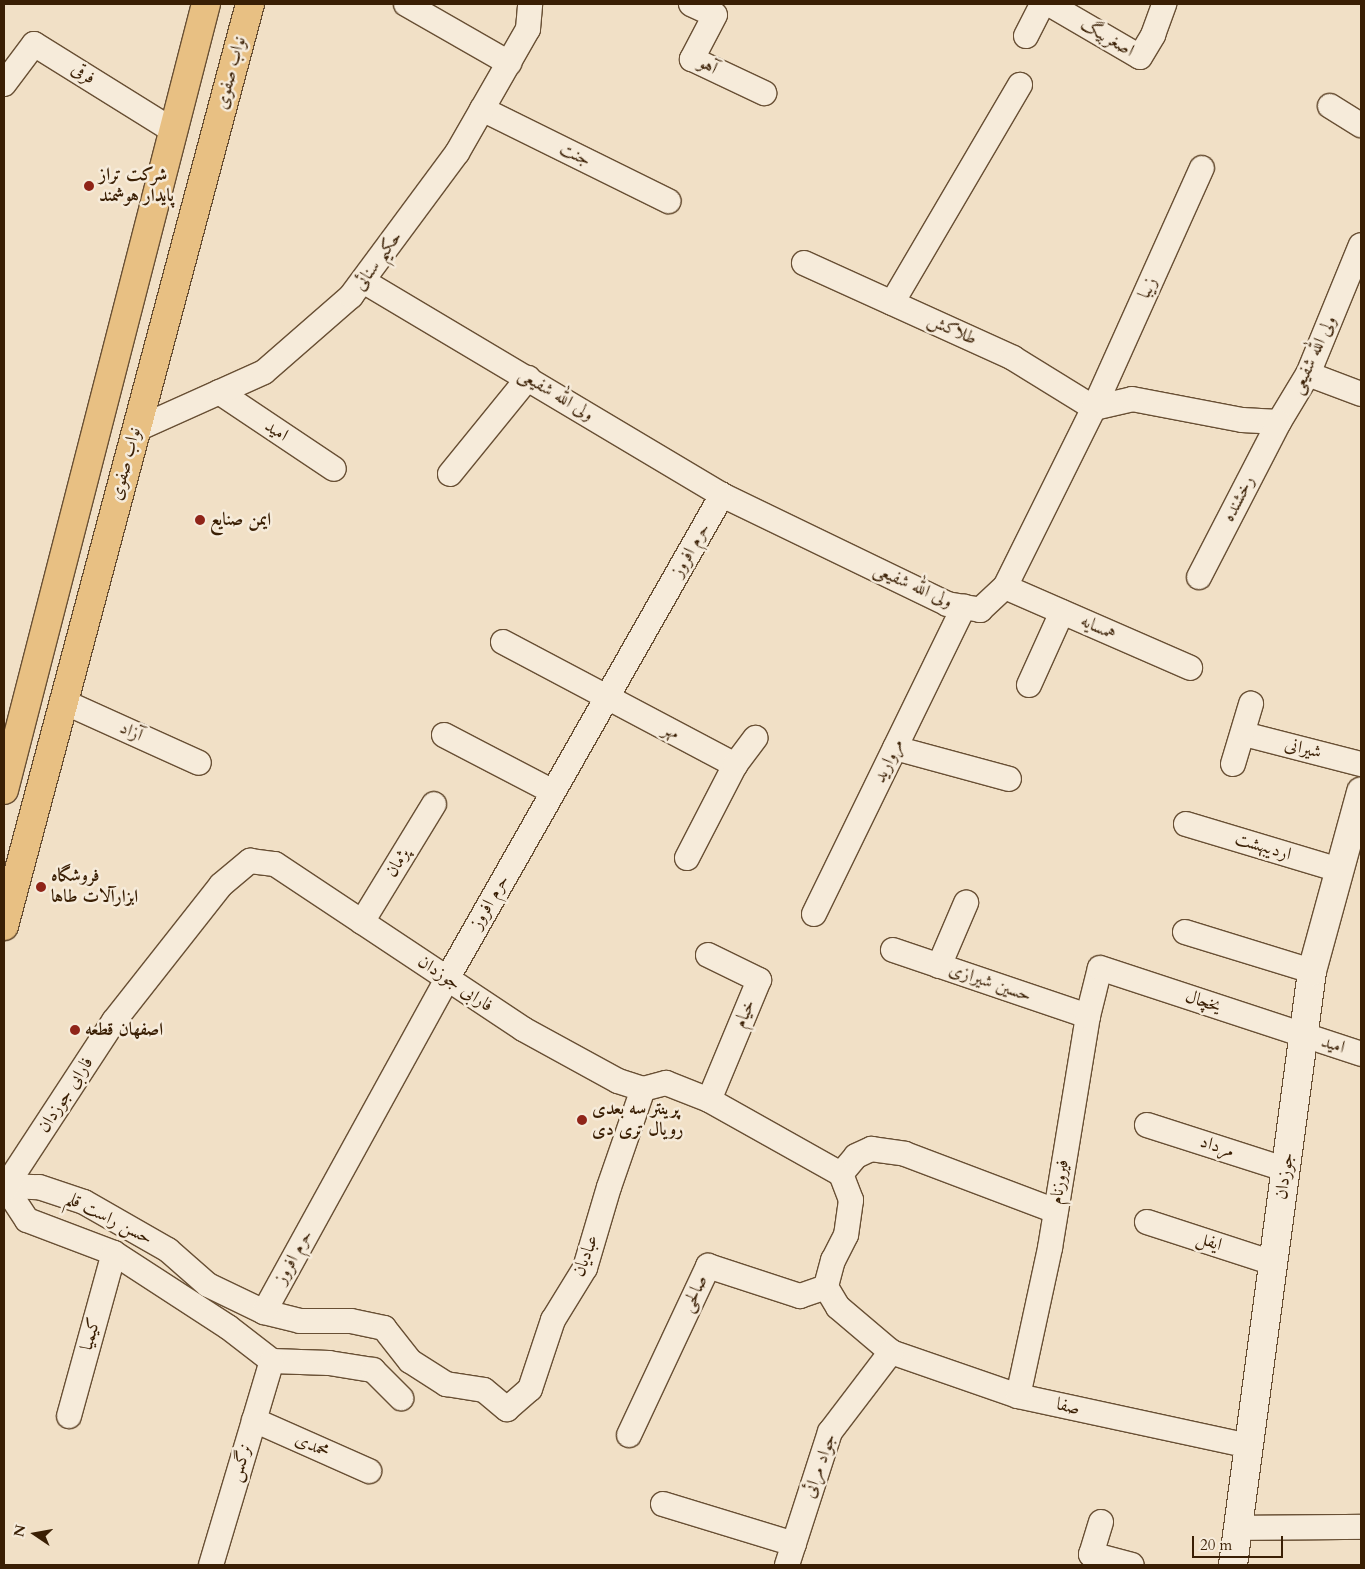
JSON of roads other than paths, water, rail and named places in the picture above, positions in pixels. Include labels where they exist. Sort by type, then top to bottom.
[{"type":"main road","name":"نواب صفوی","points":[[4,790],[8,755],[206,4]]},
{"type":"main road","name":"نواب صفوی","points":[[4,926],[62,701],[250,4]]},
{"type":"street","points":[[406,4],[509,63]]},
{"type":"street","name":"حکیم سنائی","points":[[135,430],[264,372],[352,296],[457,153],[528,28],[530,4]]},
{"type":"street","name":"آهو","points":[[691,4],[715,15],[692,59],[764,93]]},
{"type":"street","points":[[1026,36],[1042,4]]},
{"type":"street","name":"اصغربیگ","points":[[1048,4],[1140,57],[1153,35],[1164,4]]},
{"type":"street","name":"فرقی","points":[[4,84],[34,44],[174,131]]},
{"type":"street","points":[[892,303],[1020,85]]},
{"type":"street","points":[[1330,106],[1361,124]]},
{"type":"street","name":"جنت","points":[[482,109],[668,201]]},
{"type":"street","name":"زیبا","points":[[1094,408],[1202,168]]},
{"type":"street","name":"ولی الله شفیعی","points":[[1279,422],[1308,374],[1361,245]]},
{"type":"street","name":"طلاکش","points":[[804,262],[1013,358],[1094,408]]},
{"type":"street","name":"ولی الله شفیعی","points":[[363,281],[528,378],[722,496],[947,604],[980,610],[1006,587],[1094,408]]},
{"type":"street","points":[[1308,374],[1361,394]]},
{"type":"street","points":[[450,474],[528,378]]},
{"type":"street","name":"امید","points":[[218,392],[334,469]]},
{"type":"street","points":[[1094,408],[1132,399],[1242,420],[1279,422]]},
{"type":"street","name":"رخشنده","points":[[1199,577],[1279,422]]},
{"type":"street","name":"حرم افروز","points":[[264,1312],[447,979],[722,496]]},
{"type":"street","name":"همسایه","points":[[1006,587],[1190,668]]},
{"type":"street","name":"مروارید","points":[[814,914],[964,607]]},
{"type":"street","points":[[1029,685],[1062,612]]},
{"type":"street","name":"مهر","points":[[503,642],[606,699],[735,765]]},
{"type":"street","name":"آزاد","points":[[62,701],[199,763]]},
{"type":"street","points":[[1233,764],[1244,734],[1251,704]]},
{"type":"street","name":"شیرانی","points":[[1244,734],[1361,764]]},
{"type":"street","points":[[444,735],[553,792]]},
{"type":"street","points":[[687,858],[735,765],[755,738]]},
{"type":"street","points":[[895,748],[1009,779]]},
{"type":"street","name":"جوزدان","points":[[1233,1565],[1250,1446],[1270,1262],[1286,1170],[1312,971],[1360,800]]},
{"type":"street","name":"پژمان","points":[[362,922],[434,804]]},
{"type":"street","name":"اردیبهشت","points":[[1186,824],[1339,870]]},
{"type":"street","name":"فارابی جوزدان","points":[[4,1187],[114,1021],[221,885],[250,861],[275,864],[523,1029],[618,1081],[643,1090]]},
{"type":"street","points":[[939,966],[966,903]]},
{"type":"street","points":[[1185,932],[1312,971]]},
{"type":"street","name":"حسین شیرازی","points":[[893,950],[1088,1016]]},
{"type":"street","name":"خیام","points":[[708,955],[759,980],[709,1100]]},
{"type":"street","name":"فیروزنام","points":[[1018,1396],[1056,1211],[1088,1016],[1100,968]]},
{"type":"street","name":"یخچال","points":[[1100,968],[1305,1036]]},
{"type":"street","name":"امید","points":[[1305,1036],[1361,1054]]},
{"type":"street","points":[[643,1090],[666,1083],[709,1100],[841,1174],[851,1200],[846,1235],[832,1260],[826,1287],[838,1307],[891,1352]]},
{"type":"street","name":"عبادیان","points":[[507,1409],[530,1389],[553,1320],[585,1268],[608,1187],[643,1090]]},
{"type":"street","name":"مرداد","points":[[1147,1125],[1286,1170]]},
{"type":"street","points":[[841,1174],[856,1156],[871,1149],[905,1154],[1056,1211]]},
{"type":"street","name":"حسن راست قلم","points":[[4,1187],[27,1220],[114,1253],[228,1327],[272,1361]]},
{"type":"street","name":"حسن راست قلم","points":[[4,1187],[39,1187],[84,1202],[168,1250],[208,1285],[264,1312],[300,1321],[351,1321],[384,1328],[410,1361],[446,1384],[484,1390],[507,1409]]},
{"type":"street","name":"ایفل","points":[[1147,1222],[1270,1262]]},
{"type":"street","name":"کیمیا","points":[[69,1416],[114,1253]]},
{"type":"street","name":"صالحی","points":[[629,1435],[708,1266],[800,1296],[826,1287]]},
{"type":"street","name":"صفا","points":[[891,1352],[1018,1396],[1250,1446]]},
{"type":"street","name":"جواد مرائی","points":[[790,1555],[830,1432],[891,1352]]},
{"type":"street","points":[[272,1361],[328,1362],[373,1370],[401,1398]]},
{"type":"street","name":"نرگس","points":[[212,1565],[272,1361]]},
{"type":"street","name":"محمدی","points":[[254,1420],[369,1471]]},
{"type":"street","points":[[663,1504],[790,1555]]},
{"type":"street","points":[[1101,1522],[1091,1554],[1132,1565]]},
{"type":"street","points":[[1239,1528],[1361,1527]]},
{"type":"place","name":"شرکت تراز پایدار هوشمند","points":[[89,186]]},
{"type":"place","name":"ایمن صنایع","points":[[200,520]]},
{"type":"place","name":"فروشگاه ابزارآلات طاها","points":[[41,887]]},
{"type":"place","name":"اصفهان قطعه","points":[[75,1030]]},
{"type":"place","name":"پرینتر سه بعدی رویال تری دی","points":[[582,1120]]}]
